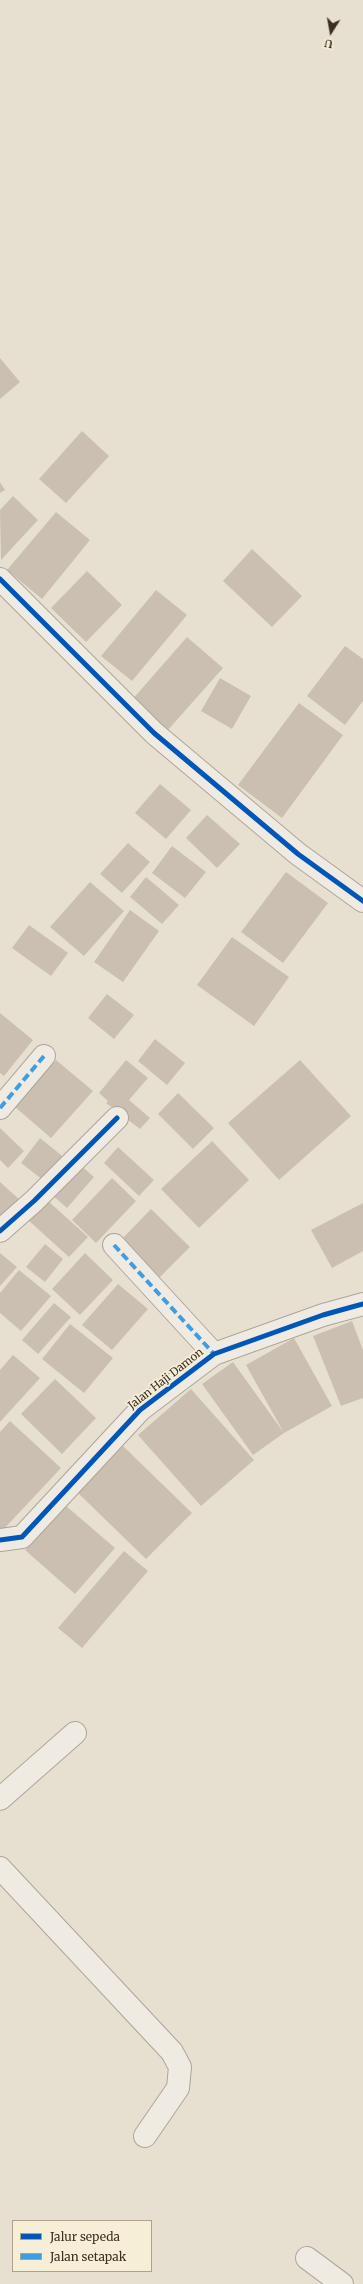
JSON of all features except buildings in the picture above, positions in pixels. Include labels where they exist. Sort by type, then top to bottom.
[{"type":"street","points":[[0,579],[154,733],[298,854],[363,900]]},
{"type":"street","points":[[0,1108],[44,1056]]},
{"type":"street","points":[[0,1231],[34,1201],[117,1118]]},
{"type":"street","points":[[114,1246],[214,1354]]},
{"type":"street","name":"Jalan Haji Damon","points":[[0,1540],[22,1537],[140,1410],[214,1354],[323,1315],[363,1304]]},
{"type":"street","points":[[0,1798],[75,1733]]},
{"type":"street","points":[[0,1868],[172,2052],[180,2067],[178,2088],[145,2136]]},
{"type":"street","points":[[308,2258],[342,2284]]},
{"type":"marked path","points":[[0,1108],[44,1056]]},
{"type":"marked path","points":[[114,1245],[214,1354]]},
{"type":"cycle path","points":[[0,579],[154,733],[298,854],[363,901]]},
{"type":"cycle path","points":[[0,1231],[34,1201],[117,1118]]},
{"type":"cycle path","points":[[0,1540],[22,1537],[140,1410],[214,1354],[323,1315],[363,1304]]}]
